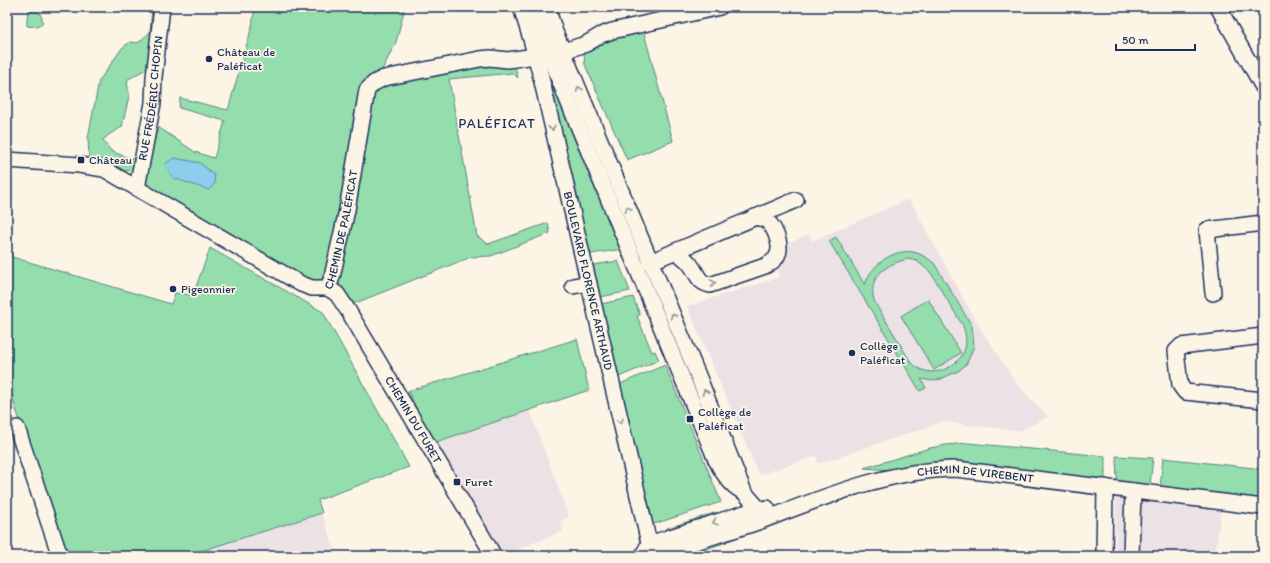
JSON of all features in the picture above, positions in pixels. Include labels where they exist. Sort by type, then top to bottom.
[{"type":"street","name":"RUE FRÉDÉRIC CHOPIN","points":[[137,188],[153,103],[154,77],[162,7]]},
{"type":"street","name":"BOULEVARD FLORENCE ARTHAUD","points":[[521,7],[549,54],[650,262],[744,492],[758,515]]},
{"type":"street","name":"BOULEVARD FLORENCE ARTHAUD","points":[[535,7],[549,54],[716,460],[732,484],[744,492]]},
{"type":"street","name":"BOULEVARD FLORENCE ARTHAUD","points":[[547,7],[549,54],[589,283],[649,553]]},
{"type":"street","name":"CHEMIN DE PALÉFICAT","points":[[7,160],[79,165],[104,169],[301,284],[312,288],[328,288],[347,210],[367,90],[374,83],[384,78],[472,60],[490,58],[508,60],[549,54],[586,44],[601,35],[612,31],[720,7]]},
{"type":"street","points":[[1218,7],[1263,87]]},
{"type":"street","points":[[650,262],[796,200]]},
{"type":"street","points":[[676,251],[685,258],[703,283],[710,284],[765,266],[778,256],[779,248],[777,239],[769,223],[763,219],[755,217]]},
{"type":"street","points":[[1213,292],[1207,230],[1263,223]]},
{"type":"street","points":[[573,286],[589,283]]},
{"type":"street","name":"CHEMIN DU FURET","points":[[328,288],[337,294],[349,312],[494,556]]},
{"type":"street","points":[[1263,336],[1181,346],[1176,351],[1180,385],[1185,392],[1263,400]]},
{"type":"street","points":[[17,428],[60,556]]},
{"type":"street","name":"CHEMIN DE VIREBENT","points":[[649,553],[758,515],[846,489],[922,471],[956,469],[1263,507]]},
{"type":"street","points":[[1104,556],[1105,487]]},
{"type":"street","points":[[1132,556],[1133,490]]},
{"type":"shaded area","name":"Collège Paléficat","points":[[909,199],[977,323],[1017,384],[1048,417],[1020,431],[943,422],[818,464],[816,456],[759,475],[687,306],[779,277],[777,269],[782,267],[781,263],[785,262],[785,245],[809,234],[812,241]]},
{"type":"shaded area","points":[[529,409],[569,517],[560,521],[564,531],[501,556],[433,443]]},
{"type":"shaded area","points":[[1115,495],[1221,511],[1215,556],[1116,556]]},
{"type":"shaded area","points":[[322,513],[337,556],[185,556]]},
{"type":"green space","points":[[152,7],[158,7],[151,66],[127,80],[129,96],[122,127],[103,140],[111,151],[129,158],[139,159],[137,170],[123,171],[109,169],[89,158],[88,138],[99,81],[122,48],[130,42],[138,43],[150,32]]},
{"type":"green space","points":[[255,7],[405,7],[396,42],[379,76],[364,87],[330,261],[321,281],[308,282],[141,186],[158,127],[195,152],[214,158],[225,121],[179,108],[180,98],[228,110],[252,26]],"holes":[[[174,158],[200,163],[213,174]]]},
{"type":"green space","points":[[28,11],[40,13],[43,22],[36,26],[27,26]]},
{"type":"green space","points":[[643,29],[673,141],[627,160],[585,65],[584,52],[611,35]]},
{"type":"green space","points":[[490,62],[515,66],[518,78],[513,73],[449,79],[477,236],[488,244],[548,223],[550,233],[491,256],[471,257],[353,304],[336,280],[371,101],[381,84]]},
{"type":"green space","points":[[551,74],[623,249],[585,255],[544,76]]},
{"type":"green space","points":[[836,237],[865,285],[872,271],[878,264],[901,252],[917,253],[934,263],[972,326],[974,346],[967,363],[960,370],[941,379],[932,381],[921,379],[926,388],[920,391],[829,241]],"holes":[[[908,259],[917,261],[931,273],[963,326],[965,335],[966,344],[964,352],[958,360],[948,368],[935,372],[923,370],[912,363],[875,303],[873,294],[875,279],[885,269],[900,261]]]},
{"type":"green space","points":[[7,238],[12,257],[171,304],[175,293],[193,295],[210,248],[323,312],[409,467],[318,500],[322,513],[185,556],[65,556],[7,382]]},
{"type":"green space","points":[[618,261],[630,291],[595,298],[587,266]]},
{"type":"green space","points":[[633,297],[640,315],[637,316],[652,352],[655,351],[659,360],[614,379],[596,305]]},
{"type":"green space","points":[[928,299],[961,353],[934,370],[901,316]]},
{"type":"green space","points":[[577,339],[589,390],[433,443],[408,391]]},
{"type":"green space","points":[[665,365],[721,502],[648,526],[615,386]]},
{"type":"green space","points":[[968,443],[1105,456],[1105,479],[991,466],[890,470],[864,468],[930,448]]},
{"type":"green space","points":[[1116,456],[1153,458],[1150,485],[1117,481]]},
{"type":"green space","points":[[1163,458],[1263,469],[1263,500],[1160,488]]},
{"type":"green space","points":[[717,512],[719,516],[667,534],[665,529]]},
{"type":"green space","points":[[726,537],[727,542],[685,556],[675,556]]},
{"type":"water","points":[[174,158],[200,163],[214,175],[215,183],[209,190],[173,178],[165,164]]},
{"type":"place","name":"Château de Paléficat","points":[[209,59]]},
{"type":"place","name":"Château","points":[[81,160]]},
{"type":"place","name":"Pigeonnier","points":[[173,289]]},
{"type":"place","name":"Collège Paléficat","points":[[852,353]]},
{"type":"place","name":"Collège de Paléficat","points":[[690,419]]},
{"type":"place","name":"Furet","points":[[457,482]]},
{"type":"district","name":"PALÉFICAT","points":[[497,123]]}]
